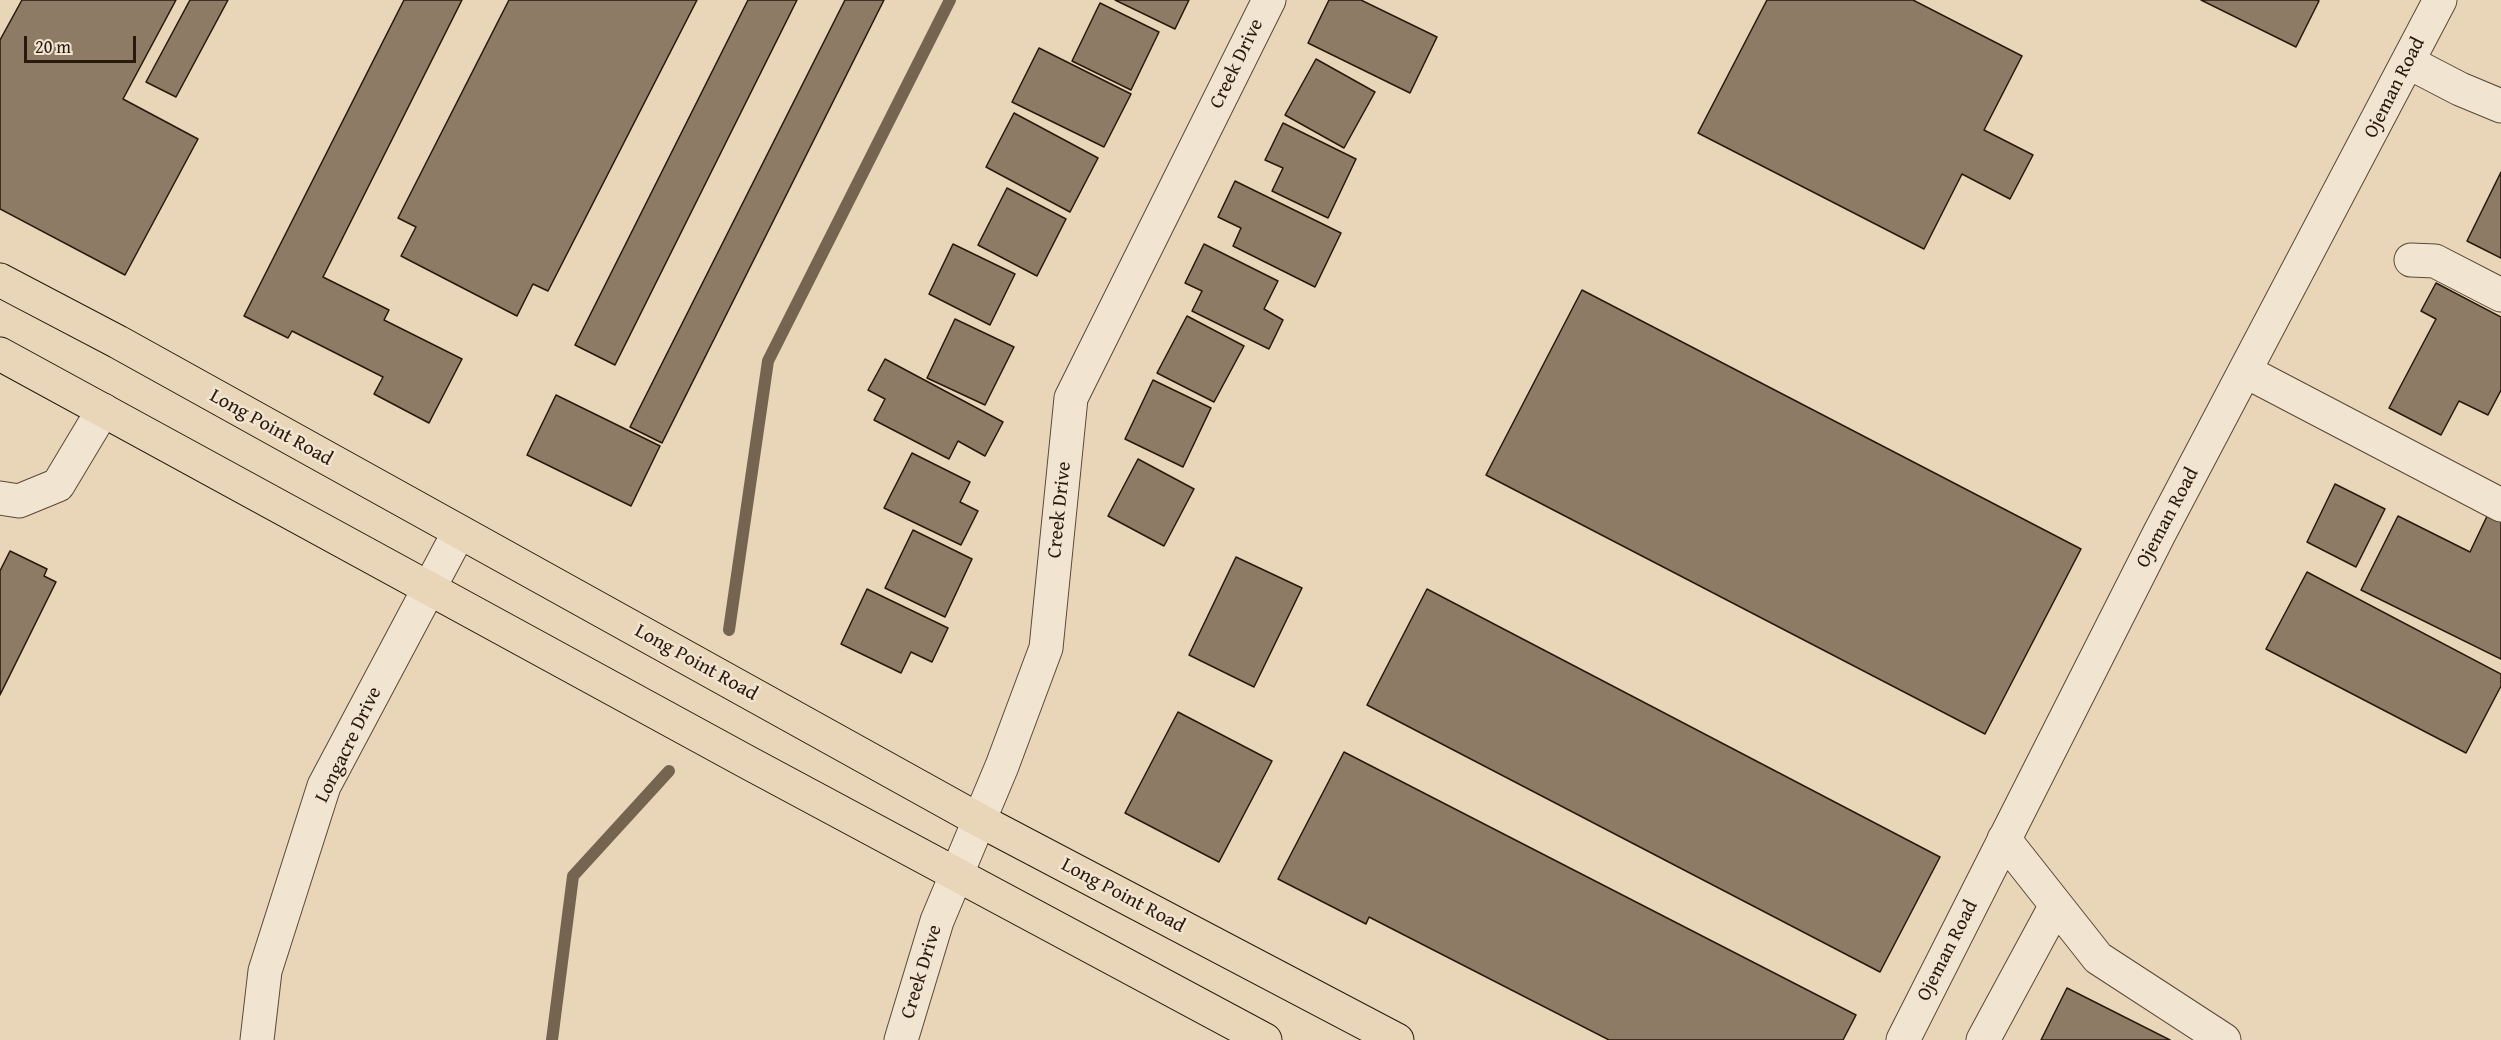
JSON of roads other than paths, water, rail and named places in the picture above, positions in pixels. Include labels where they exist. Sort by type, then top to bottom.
[{"type":"main road","name":"Long Point Road","points":[[0,280],[118,342],[979,820],[1396,1040]]},
{"type":"main road","points":[[0,354],[429,589],[1265,1040]]},
{"type":"street","name":"Creek Drive","points":[[901,1040],[937,921],[1046,648],[1071,398],[1269,0]]},
{"type":"street","name":"Ojeman Road","points":[[1903,1040],[2158,534],[2440,0]]},
{"type":"street","points":[[2408,62],[2460,89],[2501,106]]},
{"type":"street","points":[[2411,260],[2435,261],[2501,295]]},
{"type":"street","points":[[2245,371],[2501,505]]},
{"type":"street","points":[[0,498],[19,501],[58,485],[103,410]]},
{"type":"street","name":"Longacre Drive","points":[[257,1040],[265,971],[324,786],[459,532]]},
{"type":"street","points":[[2004,839],[2098,958],[2224,1040]]},
{"type":"street","points":[[1983,1040],[2056,905]]},
{"type":"waterway","points":[[729,630],[768,361],[950,0]]},
{"type":"waterway","points":[[552,1040],[573,876],[669,771]]}]
